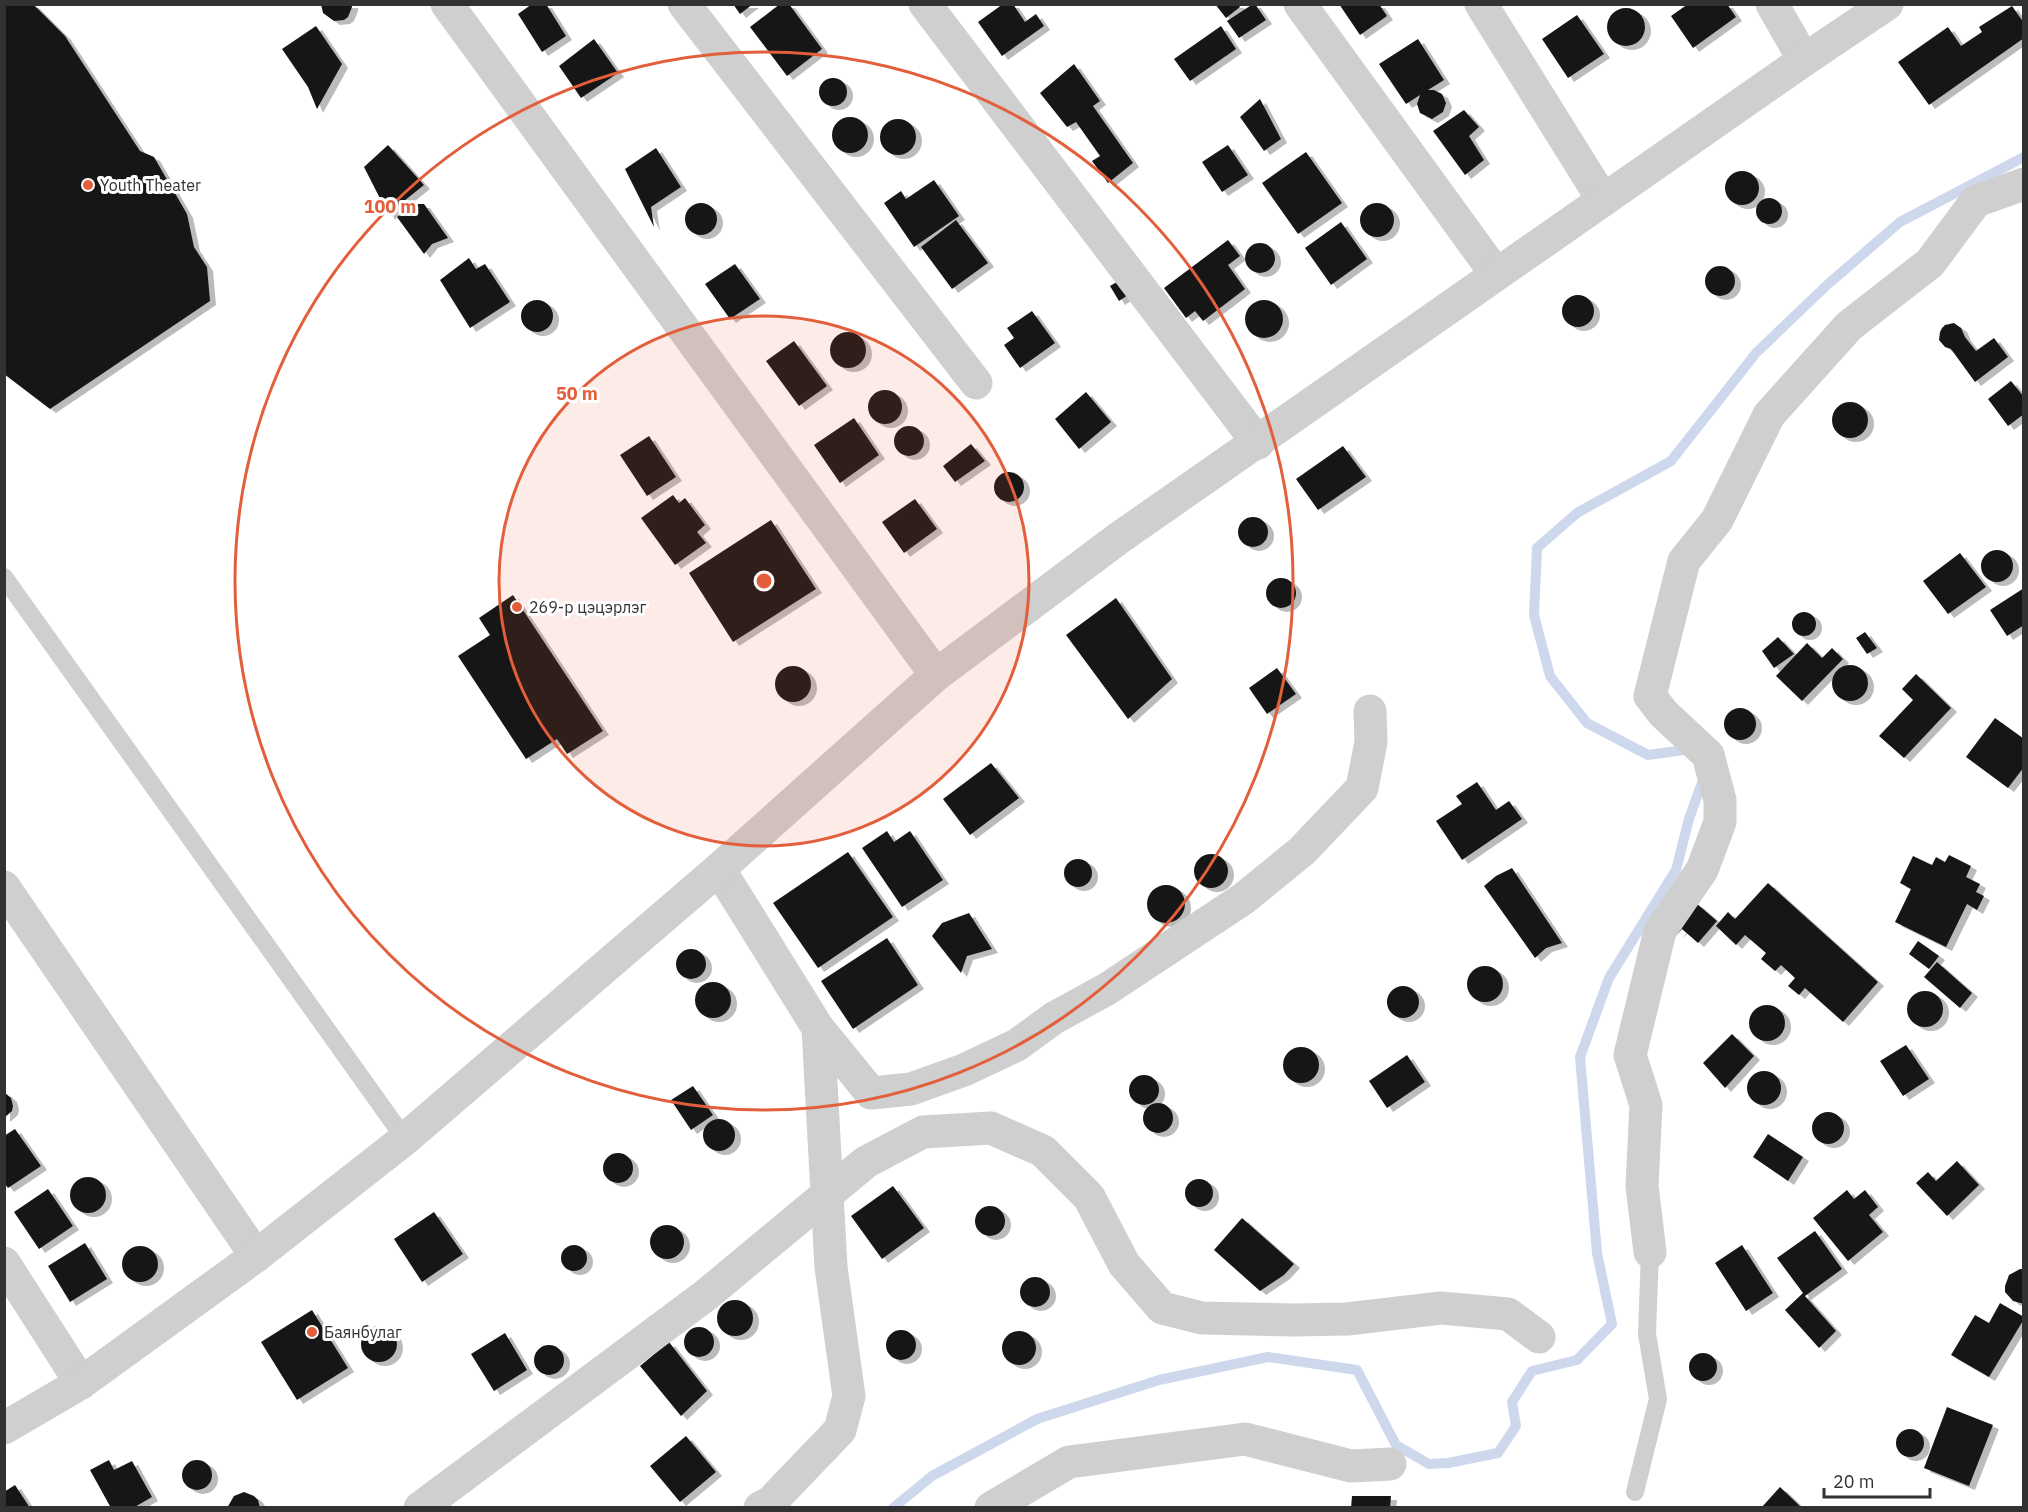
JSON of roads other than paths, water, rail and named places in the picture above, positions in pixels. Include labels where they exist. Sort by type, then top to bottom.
[{"type":"street","points":[[447,4],[936,675]]},
{"type":"street","points":[[684,4],[976,383]]},
{"type":"street","points":[[925,4],[1258,443]]},
{"type":"street","points":[[1300,4],[1496,274]]},
{"type":"street","points":[[1481,4],[1603,200]]},
{"type":"street","points":[[1772,4],[1804,60]]},
{"type":"street","points":[[4,1428],[81,1383],[256,1256],[405,1138],[719,869],[936,675],[1119,538],[1887,4]]},
{"type":"street","points":[[1650,1252],[1642,1186],[1646,1105],[1630,1055],[1660,932],[1702,870],[1720,822],[1720,800],[1708,755],[1663,714],[1650,696],[1684,561],[1718,520],[1769,415],[1849,326],[1930,263],[1976,201],[2024,184]]},
{"type":"street","points":[[719,869],[818,1028],[871,1093],[911,1089],[964,1070],[1017,1045],[1054,1018],[1107,989],[1243,899],[1302,851],[1362,788],[1371,742],[1370,711]]},
{"type":"street","points":[[4,887],[256,1256]]},
{"type":"street","points":[[767,1506],[840,1430],[849,1396],[831,1267],[818,1028]]},
{"type":"street","points":[[420,1508],[706,1295],[866,1162],[923,1132],[992,1128],[1043,1151],[1089,1197],[1124,1264],[1162,1308],[1202,1318],[1294,1320],[1347,1319],[1441,1308],[1508,1314],[1539,1337]]},
{"type":"street","points":[[4,1263],[81,1383]]},
{"type":"street","points":[[991,1508],[1069,1462],[1245,1439],[1351,1466],[1390,1464]]},
{"type":"lane","points":[[4,578],[405,1138]]},
{"type":"lane","points":[[1635,1492],[1658,1399],[1647,1334],[1650,1252]]},
{"type":"waterway","points":[[1691,749],[1648,755],[1587,723],[1550,676],[1534,615],[1537,548],[1577,513],[1671,461],[1756,353],[1827,285],[1900,222],[2024,157]]},
{"type":"waterway","points":[[893,1508],[932,1476],[1037,1419],[1159,1380],[1268,1357],[1357,1370],[1396,1445],[1429,1464],[1448,1463],[1498,1453],[1516,1426],[1512,1402],[1532,1371],[1577,1360],[1612,1324],[1597,1253],[1580,1057],[1609,978],[1676,870],[1689,819],[1704,777]]},
{"type":"place","name":"Youth Theater","points":[[88,185]]},
{"type":"place","name":"269-р цэцэрлэг","points":[[517,607]]},
{"type":"place","name":"Баянбулаг","points":[[312,1332]]}]
